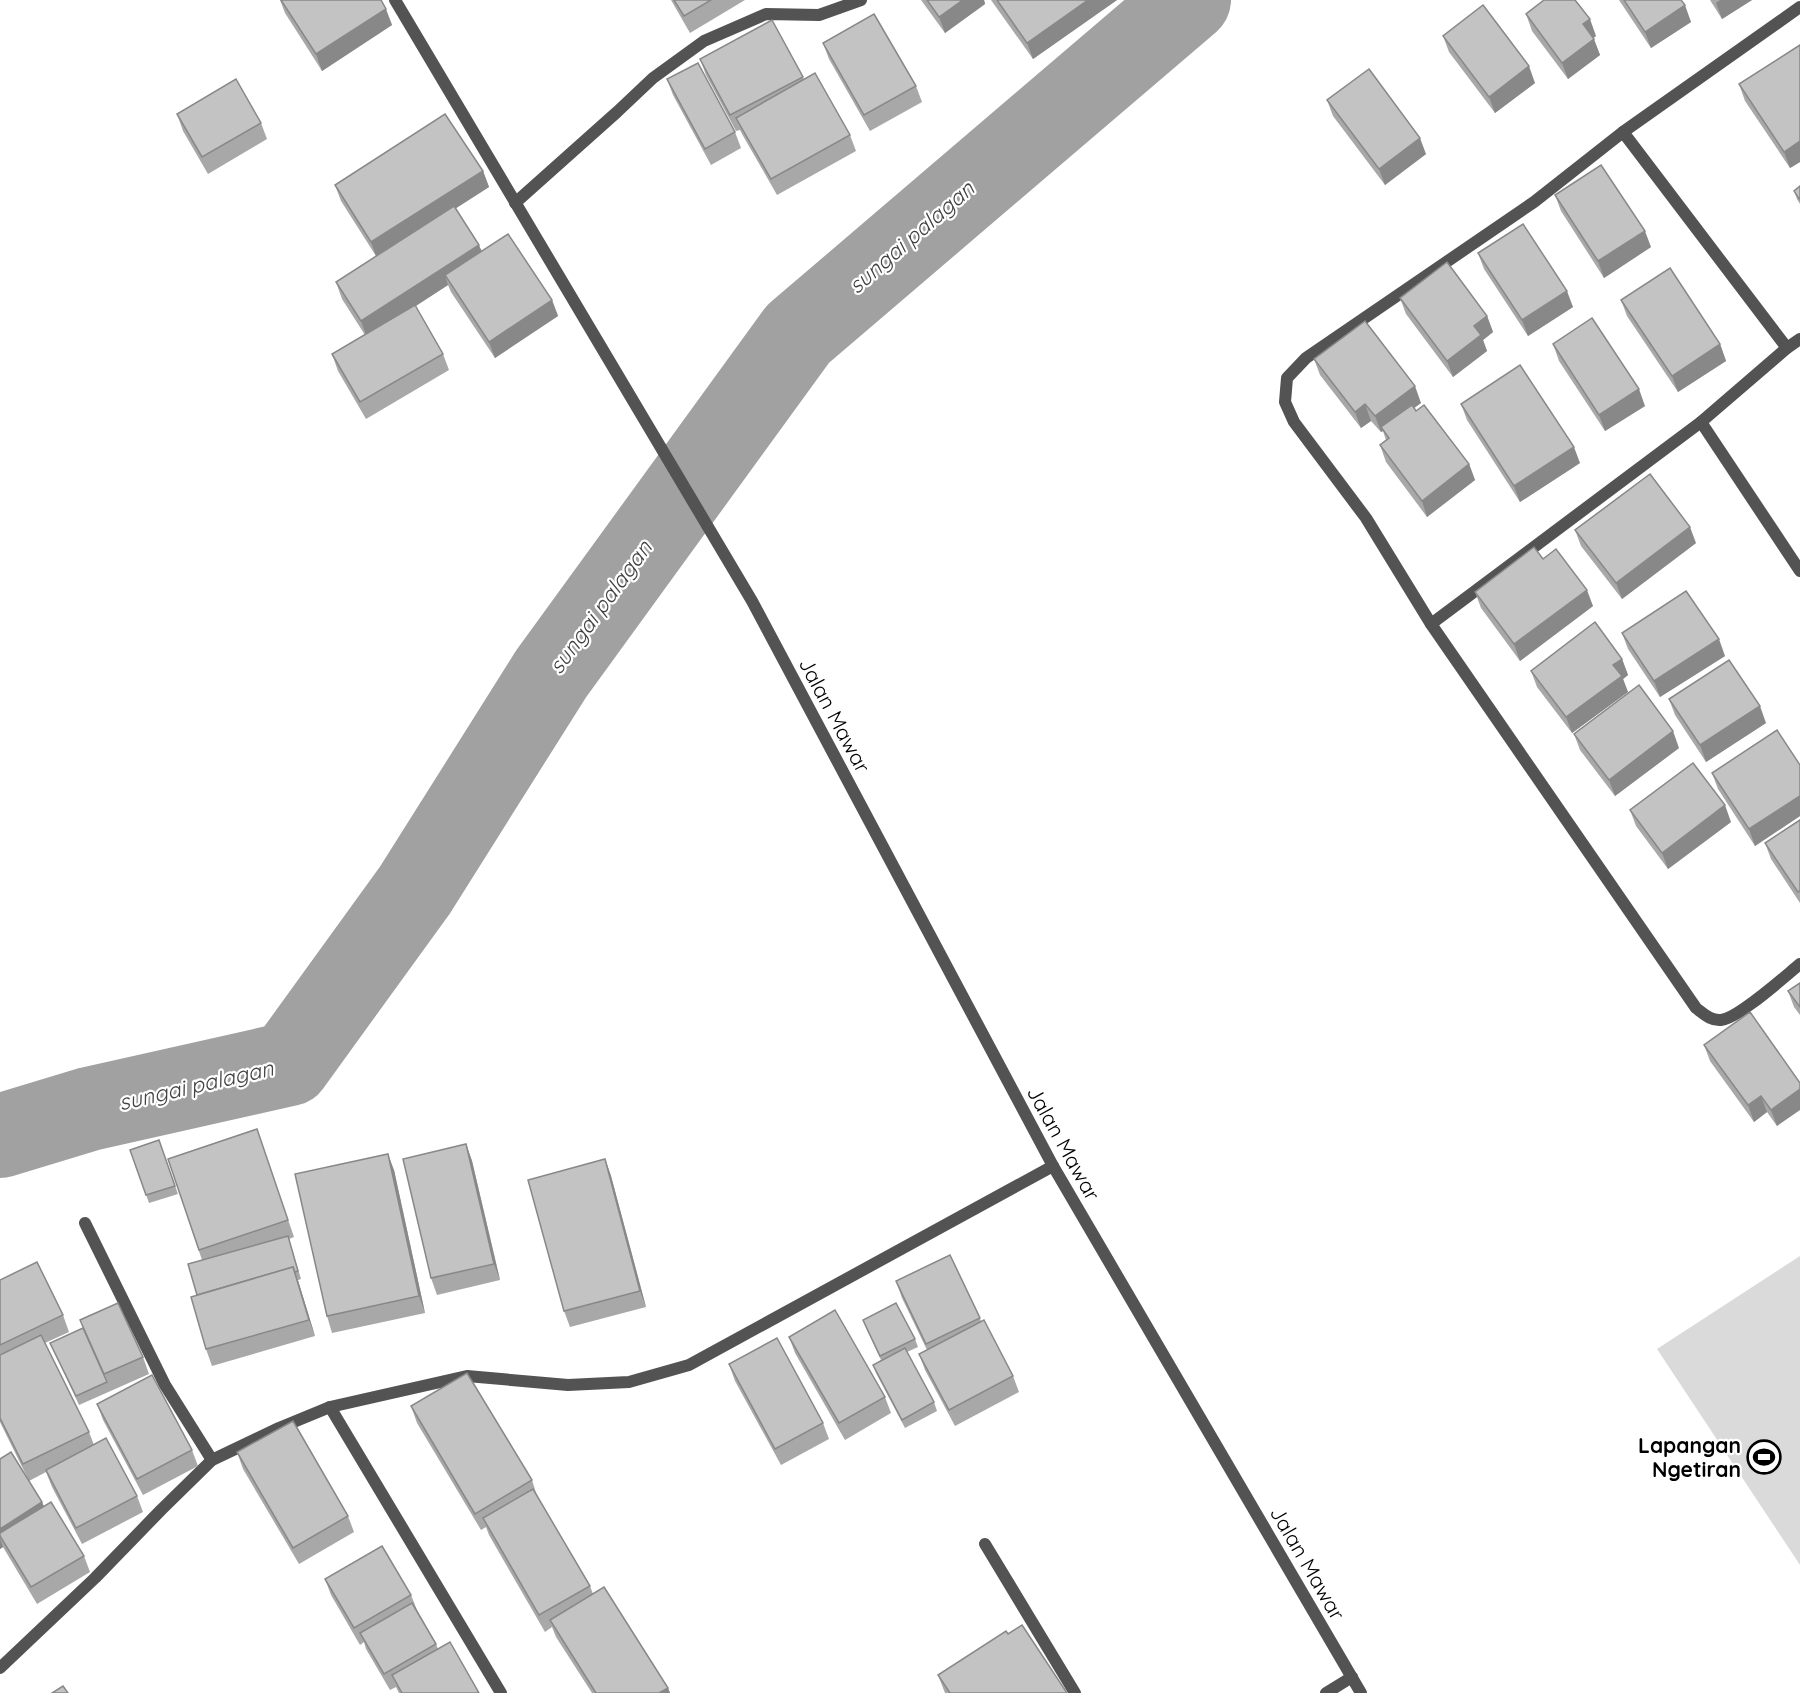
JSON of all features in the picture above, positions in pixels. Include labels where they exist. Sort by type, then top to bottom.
[{"type":"street","name":"Jalan Mawar","points":[[395,0],[752,601],[1053,1166],[1361,1693]]},
{"type":"street","points":[[515,203],[653,78],[704,41],[766,14],[819,15],[861,0]]},
{"type":"street","points":[[1800,7],[1623,132],[1534,202],[1306,358],[1287,378],[1285,402],[1294,422],[1366,518],[1431,624],[1696,1008],[1710,1019],[1722,1020],[1735,1015],[1800,964]]},
{"type":"street","points":[[1623,132],[1787,348]]},
{"type":"street","points":[[1431,624],[1701,422],[1800,339]]},
{"type":"street","points":[[1701,422],[1800,571]]},
{"type":"street","points":[[0,1668],[95,1578],[212,1460],[279,1428],[330,1407],[467,1376],[568,1385],[629,1382],[689,1365],[1053,1166]]},
{"type":"street","points":[[85,1223],[165,1385],[212,1460]]},
{"type":"street","points":[[330,1407],[501,1693]]},
{"type":"street","points":[[985,1544],[1075,1693]]},
{"type":"street","points":[[1326,1693],[1352,1677]]},
{"type":"shaded area","name":"Lapangan Ngetiran","points":[[1800,1256],[1800,1565],[1657,1349]]},
{"type":"building","points":[[281,0],[381,0],[386,9],[316,54]]},
{"type":"building","points":[[674,0],[711,0],[684,16]]},
{"type":"building","points":[[927,0],[963,0],[939,17]]},
{"type":"building","points":[[997,0],[1088,0],[1027,43]]},
{"type":"building","points":[[1544,0],[1575,0],[1590,19],[1583,24],[1594,39],[1562,63],[1526,14]]},
{"type":"building","points":[[1624,0],[1681,0],[1685,5],[1645,32]]},
{"type":"building","points":[[1483,5],[1529,66],[1489,97],[1443,36]]},
{"type":"building","points":[[874,14],[916,86],[864,115],[823,43]]},
{"type":"building","points":[[772,20],[803,77],[730,115],[700,59]]},
{"type":"building","points":[[1800,45],[1800,141],[1784,152],[1739,84]]},
{"type":"building","points":[[698,63],[735,132],[705,149],[667,79]]},
{"type":"building","points":[[1369,69],[1420,138],[1379,169],[1327,100]]},
{"type":"building","points":[[815,73],[850,135],[771,179],[736,118]]},
{"type":"building","points":[[236,79],[261,123],[202,157],[177,114]]},
{"type":"building","points":[[445,114],[483,171],[371,242],[335,185]]},
{"type":"building","points":[[1601,165],[1645,231],[1598,261],[1555,195]]},
{"type":"building","points":[[1800,186],[1800,200],[1794,191]]},
{"type":"building","points":[[454,206],[479,245],[361,321],[336,282]]},
{"type":"building","points":[[1523,224],[1567,291],[1522,320],[1478,253]]},
{"type":"building","points":[[508,234],[552,300],[489,342],[445,275]]},
{"type":"building","points":[[1447,262],[1487,316],[1474,326],[1481,335],[1447,361],[1400,298]]},
{"type":"building","points":[[1670,268],[1720,344],[1672,376],[1621,300]]},
{"type":"building","points":[[415,305],[443,354],[360,402],[332,354]]},
{"type":"building","points":[[1592,318],[1639,389],[1599,415],[1553,344]]},
{"type":"building","points":[[1365,321],[1415,386],[1375,416],[1365,404],[1355,412],[1314,359]]},
{"type":"building","points":[[1520,365],[1574,447],[1514,486],[1461,404]]},
{"type":"building","points":[[1412,405],[1416,411],[1424,405],[1469,464],[1422,501],[1380,445],[1389,438],[1381,427]]},
{"type":"building","points":[[1650,474],[1690,527],[1616,583],[1575,530]]},
{"type":"building","points":[[1534,547],[1543,559],[1556,549],[1587,590],[1514,644],[1475,592]]},
{"type":"building","points":[[1686,591],[1719,639],[1654,681],[1622,633]]},
{"type":"building","points":[[1595,622],[1622,659],[1613,665],[1622,676],[1566,717],[1531,671]]},
{"type":"building","points":[[1729,660],[1760,706],[1700,745],[1669,699]]},
{"type":"building","points":[[1639,685],[1673,731],[1609,780],[1574,734]]},
{"type":"building","points":[[1777,730],[1800,765],[1800,796],[1749,829],[1712,773]]},
{"type":"building","points":[[1693,763],[1725,805],[1662,853],[1630,810]]},
{"type":"building","points":[[1800,820],[1800,891],[1798,892],[1765,843]]},
{"type":"building","points":[[1800,983],[1800,1007],[1788,991]]},
{"type":"building","points":[[1750,1012],[1800,1083],[1800,1089],[1771,1110],[1761,1096],[1748,1105],[1704,1045]]},
{"type":"building","points":[[257,1129],[288,1220],[199,1250],[168,1159]]},
{"type":"building","points":[[159,1140],[175,1186],[146,1195],[130,1150]]},
{"type":"building","points":[[466,1144],[494,1264],[431,1278],[403,1159]]},
{"type":"building","points":[[388,1154],[419,1296],[327,1316],[295,1174]]},
{"type":"building","points":[[605,1159],[640,1291],[564,1311],[528,1180]]},
{"type":"building","points":[[288,1236],[298,1271],[295,1272],[293,1267],[197,1295],[188,1264]]},
{"type":"building","points":[[950,1255],[980,1318],[926,1344],[896,1281]]},
{"type":"building","points":[[37,1262],[63,1315],[0,1345],[0,1280]]},
{"type":"building","points":[[293,1267],[309,1320],[206,1349],[191,1297]]},
{"type":"building","points":[[118,1303],[143,1357],[104,1374],[80,1320]]},
{"type":"building","points":[[896,1303],[915,1339],[880,1356],[863,1320]]},
{"type":"building","points":[[835,1310],[885,1397],[839,1423],[789,1337]]},
{"type":"building","points":[[984,1320],[1013,1376],[949,1410],[919,1354]]},
{"type":"building","points":[[83,1328],[107,1382],[76,1396],[50,1343]]},
{"type":"building","points":[[41,1335],[89,1432],[23,1464],[0,1418],[0,1355]]},
{"type":"building","points":[[777,1338],[823,1423],[775,1449],[729,1364]]},
{"type":"building","points":[[905,1348],[934,1402],[902,1420],[873,1365]]},
{"type":"building","points":[[467,1373],[532,1480],[475,1514],[411,1406]]},
{"type":"building","points":[[152,1375],[192,1450],[137,1479],[97,1404]]},
{"type":"building","points":[[293,1421],[348,1516],[293,1548],[237,1452]]},
{"type":"building","points":[[106,1438],[137,1496],[76,1528],[46,1470]]},
{"type":"building","points":[[11,1452],[42,1502],[0,1529],[0,1459]]},
{"type":"building","points":[[533,1489],[590,1586],[539,1615],[483,1518]]},
{"type":"building","points":[[51,1502],[84,1556],[31,1587],[0,1533]]},
{"type":"building","points":[[382,1546],[411,1595],[354,1628],[325,1579]]},
{"type":"building","points":[[604,1587],[668,1688],[659,1693],[596,1693],[550,1620]]},
{"type":"building","points":[[412,1603],[436,1644],[384,1674],[360,1633]]},
{"type":"building","points":[[1022,1625],[1067,1693],[950,1693],[938,1675],[1006,1631],[1008,1634]]},
{"type":"building","points":[[450,1642],[479,1693],[402,1693],[392,1675]]},
{"type":"building","points":[[63,1686],[68,1693],[52,1693]]},
{"type":"waterway","name":"sungai palagan","points":[[0,1136],[89,1109],[289,1064],[415,890],[551,674],[798,334],[1189,0]]},
{"type":"place","name":"Lapangan Ngetiran","points":[[1764,1457]]}]
